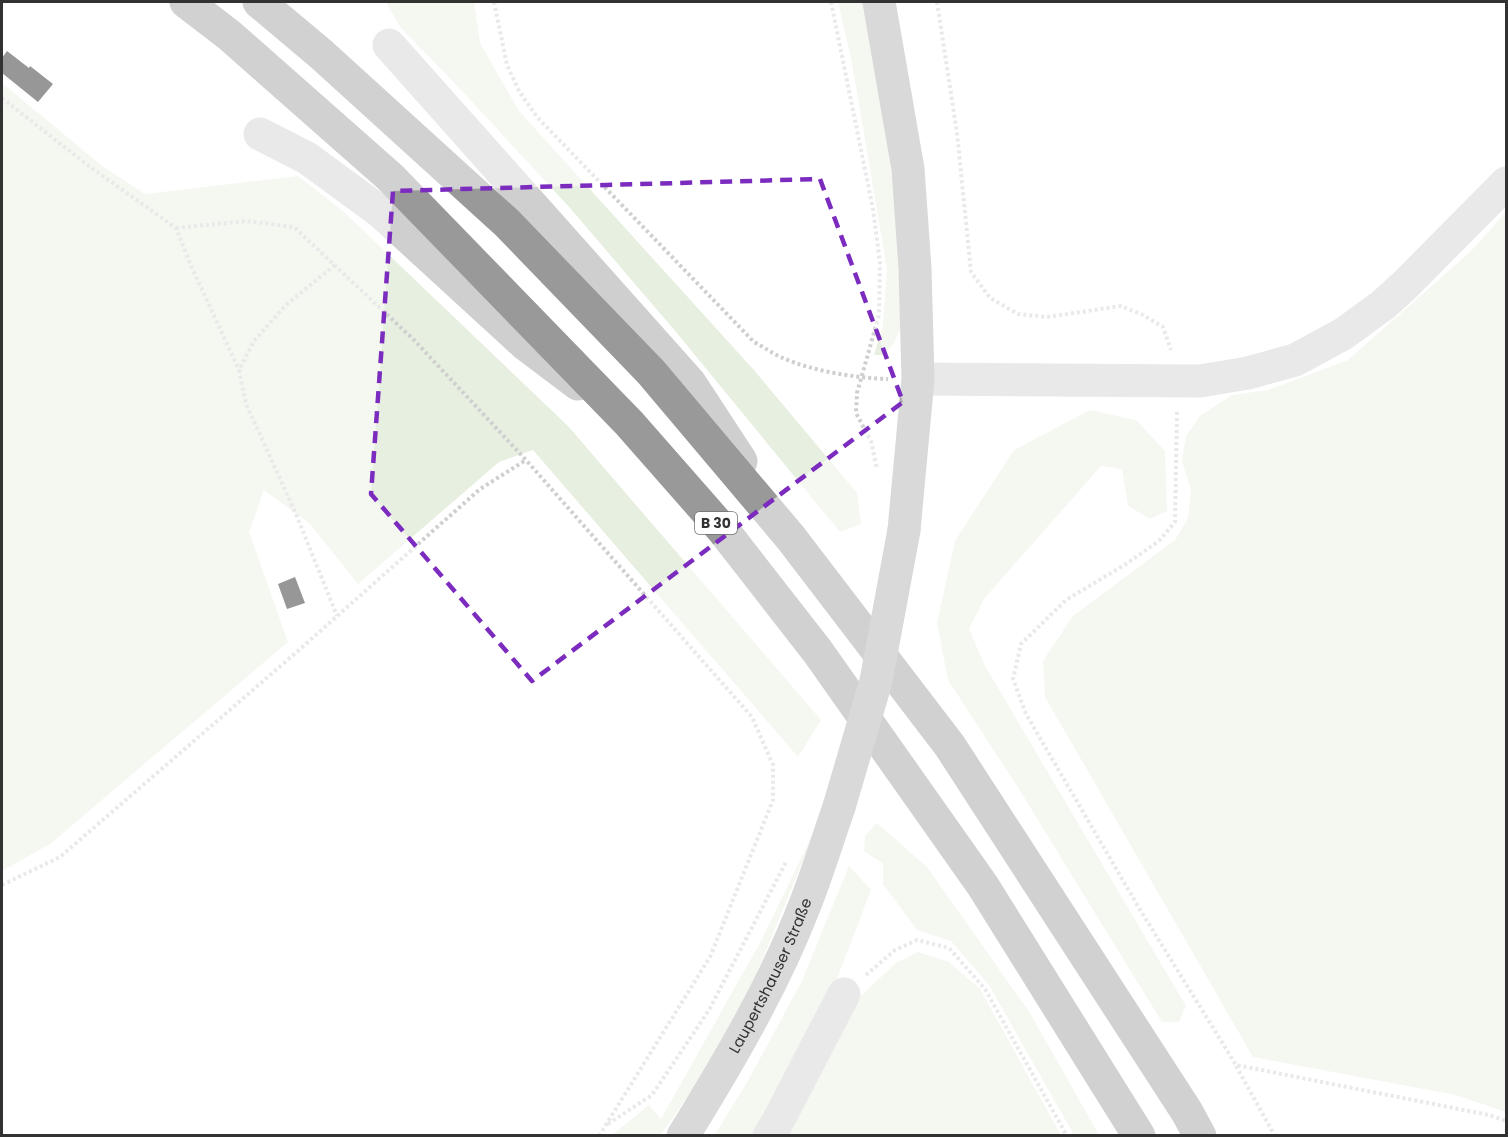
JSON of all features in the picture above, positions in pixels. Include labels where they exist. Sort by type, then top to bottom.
[{"type":"highway","name":"B 30","points":[[186,2],[229,35],[390,177],[629,423],[723,530],[818,652],[983,886],[1139,1136]]},
{"type":"highway","points":[[259,2],[321,54],[507,224],[651,372],[791,538],[950,746],[1181,1102],[1200,1136]]},
{"type":"main road","name":"Laupertshauser Straße","points":[[683,1136],[720,1076],[769,983],[803,909],[839,807],[876,681],[904,530],[918,379],[915,268],[908,169],[879,2]]},
{"type":"street","points":[[389,45],[690,383],[791,538]]},
{"type":"street","points":[[260,134],[307,158],[382,213],[525,344],[629,423]]},
{"type":"street","points":[[918,379],[1174,382],[1222,378],[1295,360],[1343,334],[1405,285],[1506,183]]},
{"type":"street","points":[[769,1136],[844,994]]},
{"type":"path","points":[[494,2],[507,65],[519,92],[537,117],[754,342],[783,358],[861,378],[918,379]]},
{"type":"path","points":[[831,2],[873,209],[880,263],[879,315],[857,393],[856,413],[871,441],[879,480]]},
{"type":"path","points":[[937,2],[957,133],[972,272],[990,298],[1017,314],[1047,317],[1121,306],[1163,327],[1173,354],[1177,412],[1175,522],[1159,541],[1066,600],[1021,644],[1013,679],[1026,714],[1139,908],[1236,1065],[1275,1136]]},
{"type":"path","points":[[2,98],[86,164],[176,228],[239,370],[246,404],[296,514],[337,616]]},
{"type":"path","points":[[176,228],[246,221],[294,227],[414,340],[526,459],[752,717],[773,765],[773,801],[710,957],[599,1136]]},
{"type":"path","points":[[239,370],[254,341],[286,305],[335,265]]},
{"type":"path","points":[[2,885],[60,857],[480,489],[526,459]]},
{"type":"path","points":[[606,1126],[652,1095],[709,1010],[787,860]]},
{"type":"path","points":[[844,994],[895,950],[917,940],[949,948],[985,989],[1067,1136]]},
{"type":"path","points":[[1236,1065],[1489,1114],[1506,1121]]},
{"type":"highlighted area","points":[[820,179],[903,402],[532,681],[371,494],[393,191]]},
{"type":"green space","points":[[386,2],[474,2],[480,43],[519,111],[753,369],[857,493],[861,524],[840,532],[676,332],[570,208],[400,27]]},
{"type":"green space","points":[[838,2],[863,2],[884,112],[896,212],[901,328],[894,343],[884,355],[874,355],[883,325],[887,269],[852,63]]},
{"type":"green space","points":[[2,83],[101,165],[145,194],[298,176],[345,213],[568,426],[821,720],[798,757],[533,450],[499,462],[358,584],[310,524],[264,490],[249,532],[288,642],[50,844],[2,871]]},
{"type":"green space","points":[[1506,212],[1506,1112],[1456,1095],[1253,1057],[1045,697],[1043,661],[1073,616],[1175,540],[1188,518],[1191,490],[1182,461],[1186,436],[1200,416],[1232,395],[1268,390],[1348,360],[1470,252]]},
{"type":"green space","points":[[1090,410],[1136,420],[1165,451],[1167,511],[1150,519],[1128,506],[1122,469],[1101,466],[984,599],[969,629],[985,666],[1186,1006],[1179,1022],[1162,1022],[1017,786],[948,680],[937,623],[955,541],[1014,450]]},
{"type":"green space","points":[[820,819],[744,1004],[696,1084],[661,1135],[611,1136],[649,1105],[661,1119],[761,941]]},
{"type":"green space","points":[[877,823],[927,867],[1030,1013],[1099,1135],[1074,1135],[989,985],[951,941],[917,930],[883,884],[883,864],[864,851],[865,836]]},
{"type":"green space","points":[[849,866],[871,890],[828,1002],[754,1135],[714,1136],[748,1081],[802,981]]},
{"type":"green space","points":[[918,952],[949,962],[980,989],[1061,1135],[776,1136],[851,1005],[896,963]]},
{"type":"building","points":[[7,51],[53,84],[38,102],[2,73],[2,58]]},
{"type":"building","points":[[295,577],[305,603],[287,609],[278,584]]}]
